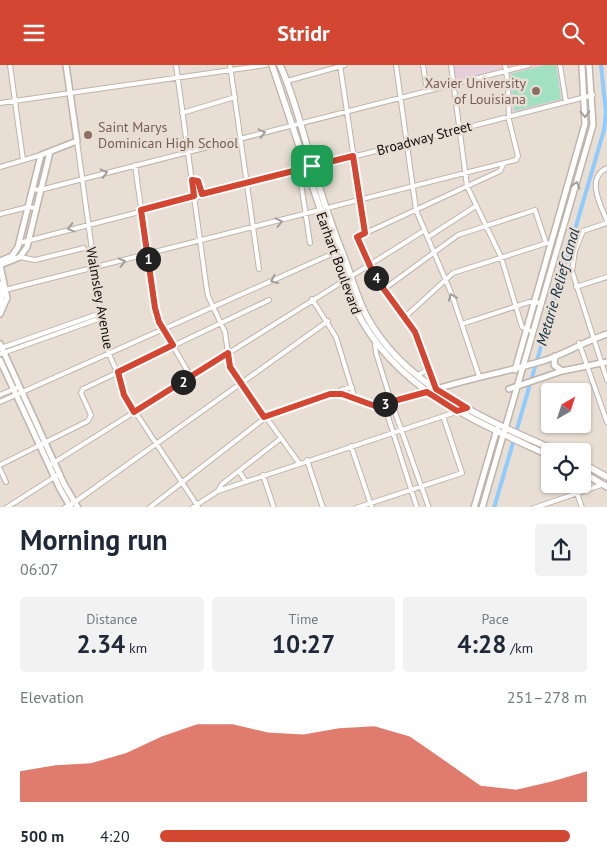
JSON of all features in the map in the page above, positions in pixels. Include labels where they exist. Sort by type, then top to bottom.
[{"type":"main road","name":"Earhart Boulevard","points":[[272,65],[296,124]]},
{"type":"main road","name":"Earhart Boulevard","points":[[280,65],[287,81],[296,124],[343,280],[355,309],[375,344],[399,370],[427,392],[457,411],[541,452]]},
{"type":"main road","name":"Earhart Boulevard","points":[[323,210],[353,274],[371,322],[381,337],[406,364],[436,389],[499,424],[541,444]]},
{"type":"main road","points":[[399,370],[406,364]]},
{"type":"main road","points":[[534,448],[536,442]]},
{"type":"main road","points":[[591,468],[607,477]]},
{"type":"main road","points":[[591,477],[605,486]]},
{"type":"street","points":[[10,65],[24,160]]},
{"type":"street","name":"Walmsley Avenue","points":[[66,65],[105,345],[118,372],[124,395],[197,506]]},
{"type":"street","points":[[176,65],[206,285],[227,339],[230,367],[264,417],[299,463]]},
{"type":"street","points":[[0,103],[178,78],[231,67],[266,65]]},
{"type":"street","points":[[287,81],[342,65],[365,233]]},
{"type":"street","points":[[396,65],[416,211],[446,280],[479,376]]},
{"type":"street","points":[[423,65],[427,91]]},
{"type":"street","points":[[451,65],[467,186],[501,257],[522,327],[533,332]]},
{"type":"street","points":[[4,290],[94,269],[465,172],[502,165],[518,159],[509,116],[505,65]]},
{"type":"street","points":[[32,189],[40,190],[529,65]]},
{"type":"street","points":[[560,65],[566,102]]},
{"type":"street","points":[[515,369],[541,278],[548,243],[560,212],[585,124],[582,65]]},
{"type":"street","points":[[482,507],[506,435],[523,366],[594,119],[589,65]]},
{"type":"street","points":[[231,67],[259,269]]},
{"type":"street","name":"Broadway Street","points":[[19,243],[88,223],[593,95]]},
{"type":"street","points":[[182,113],[235,97]]},
{"type":"street","points":[[0,167],[50,152],[77,141]]},
{"type":"street","points":[[20,257],[27,247],[29,240],[50,152]]},
{"type":"street","points":[[577,153],[585,155]]},
{"type":"street","points":[[0,261],[15,254],[41,155]]},
{"type":"street","points":[[135,165],[155,308],[164,330],[191,377]]},
{"type":"street","points":[[436,389],[415,332],[384,289],[369,264],[357,237],[500,171],[502,165]]},
{"type":"street","points":[[607,168],[598,175],[596,183],[597,194],[607,222],[583,231],[574,258],[572,271],[593,338],[604,363],[607,379]]},
{"type":"street","points":[[299,170],[310,243]]},
{"type":"street","points":[[192,180],[198,181],[202,194]]},
{"type":"street","points":[[428,237],[476,206]]},
{"type":"street","points":[[0,214],[28,207],[36,208]]},
{"type":"street","points":[[384,289],[458,235],[535,210],[548,243]]},
{"type":"street","points":[[560,212],[567,214]]},
{"type":"street","points":[[52,464],[312,299],[425,230]]},
{"type":"street","points":[[405,317],[453,273],[548,243]]},
{"type":"street","points":[[0,314],[6,302],[0,265],[20,257],[35,260],[84,248]]},
{"type":"street","points":[[0,402],[334,253]]},
{"type":"street","points":[[576,287],[607,277]]},
{"type":"street","points":[[541,278],[548,280]]},
{"type":"street","points":[[0,284],[4,290],[0,304]]},
{"type":"street","points":[[312,299],[328,321],[336,337],[355,399]]},
{"type":"street","points":[[0,465],[88,421],[91,415],[81,393],[83,389],[268,300]]},
{"type":"street","points":[[462,324],[515,306],[534,301],[541,303]]},
{"type":"street","points":[[101,316],[1,350],[72,506],[328,321]]},
{"type":"street","points":[[336,394],[372,405],[384,404],[479,376],[515,369],[546,360],[579,343],[607,334]]},
{"type":"street","points":[[579,343],[607,422]]},
{"type":"street","points":[[375,344],[376,353],[429,507]]},
{"type":"street","points":[[555,356],[554,365],[562,371]]},
{"type":"street","points":[[0,360],[16,395],[43,444]]},
{"type":"street","points":[[509,389],[562,371],[588,368],[604,363]]},
{"type":"street","points":[[418,375],[425,371],[426,364]]},
{"type":"street","points":[[0,395],[19,387]]},
{"type":"street","points":[[149,507],[264,417],[352,387]]},
{"type":"street","points":[[384,404],[417,507]]},
{"type":"street","points":[[192,507],[197,506],[218,491],[470,407]]},
{"type":"street","points":[[356,507],[371,505],[411,489],[462,473],[443,416]]},
{"type":"street","points":[[474,507],[499,424]]},
{"type":"street","points":[[218,491],[238,471],[280,439]]},
{"type":"street","points":[[352,446],[371,505]]},
{"type":"street","points":[[307,461],[322,507]]},
{"type":"street","points":[[487,465],[494,467]]},
{"type":"street","points":[[0,469],[6,483]]},
{"type":"street","points":[[238,471],[246,482]]},
{"type":"street","points":[[263,475],[274,507]]},
{"type":"street","points":[[6,507],[57,476]]},
{"type":"street","points":[[591,490],[605,486]]},
{"type":"street","points":[[534,507],[577,493],[582,507]]},
{"type":"shaded area","name":"Xavier University of Louisiana","points":[[451,65],[560,65],[566,102],[509,116],[506,72],[454,84]]},
{"type":"green space","points":[[545,65],[556,65],[561,99],[514,111],[511,74]]},
{"type":"waterway","name":"Metarie Relief Canal","points":[[494,507],[604,130],[606,113],[601,65]]},
{"type":"place","name":"Xavier University of Louisiana","points":[[536,91]]},
{"type":"place","name":"Saint Marys Dominican High School","points":[[88,135]]},
{"type":"route","points":[[353,156],[365,233],[357,237],[375,277],[415,332],[436,389],[467,408],[457,411],[427,392],[375,406],[366,405],[346,395],[330,394],[264,417],[230,367],[228,353],[134,412],[124,395],[118,372],[173,345],[157,317],[141,210],[194,196],[192,180],[200,183],[202,194],[312,166],[353,156]]}]
